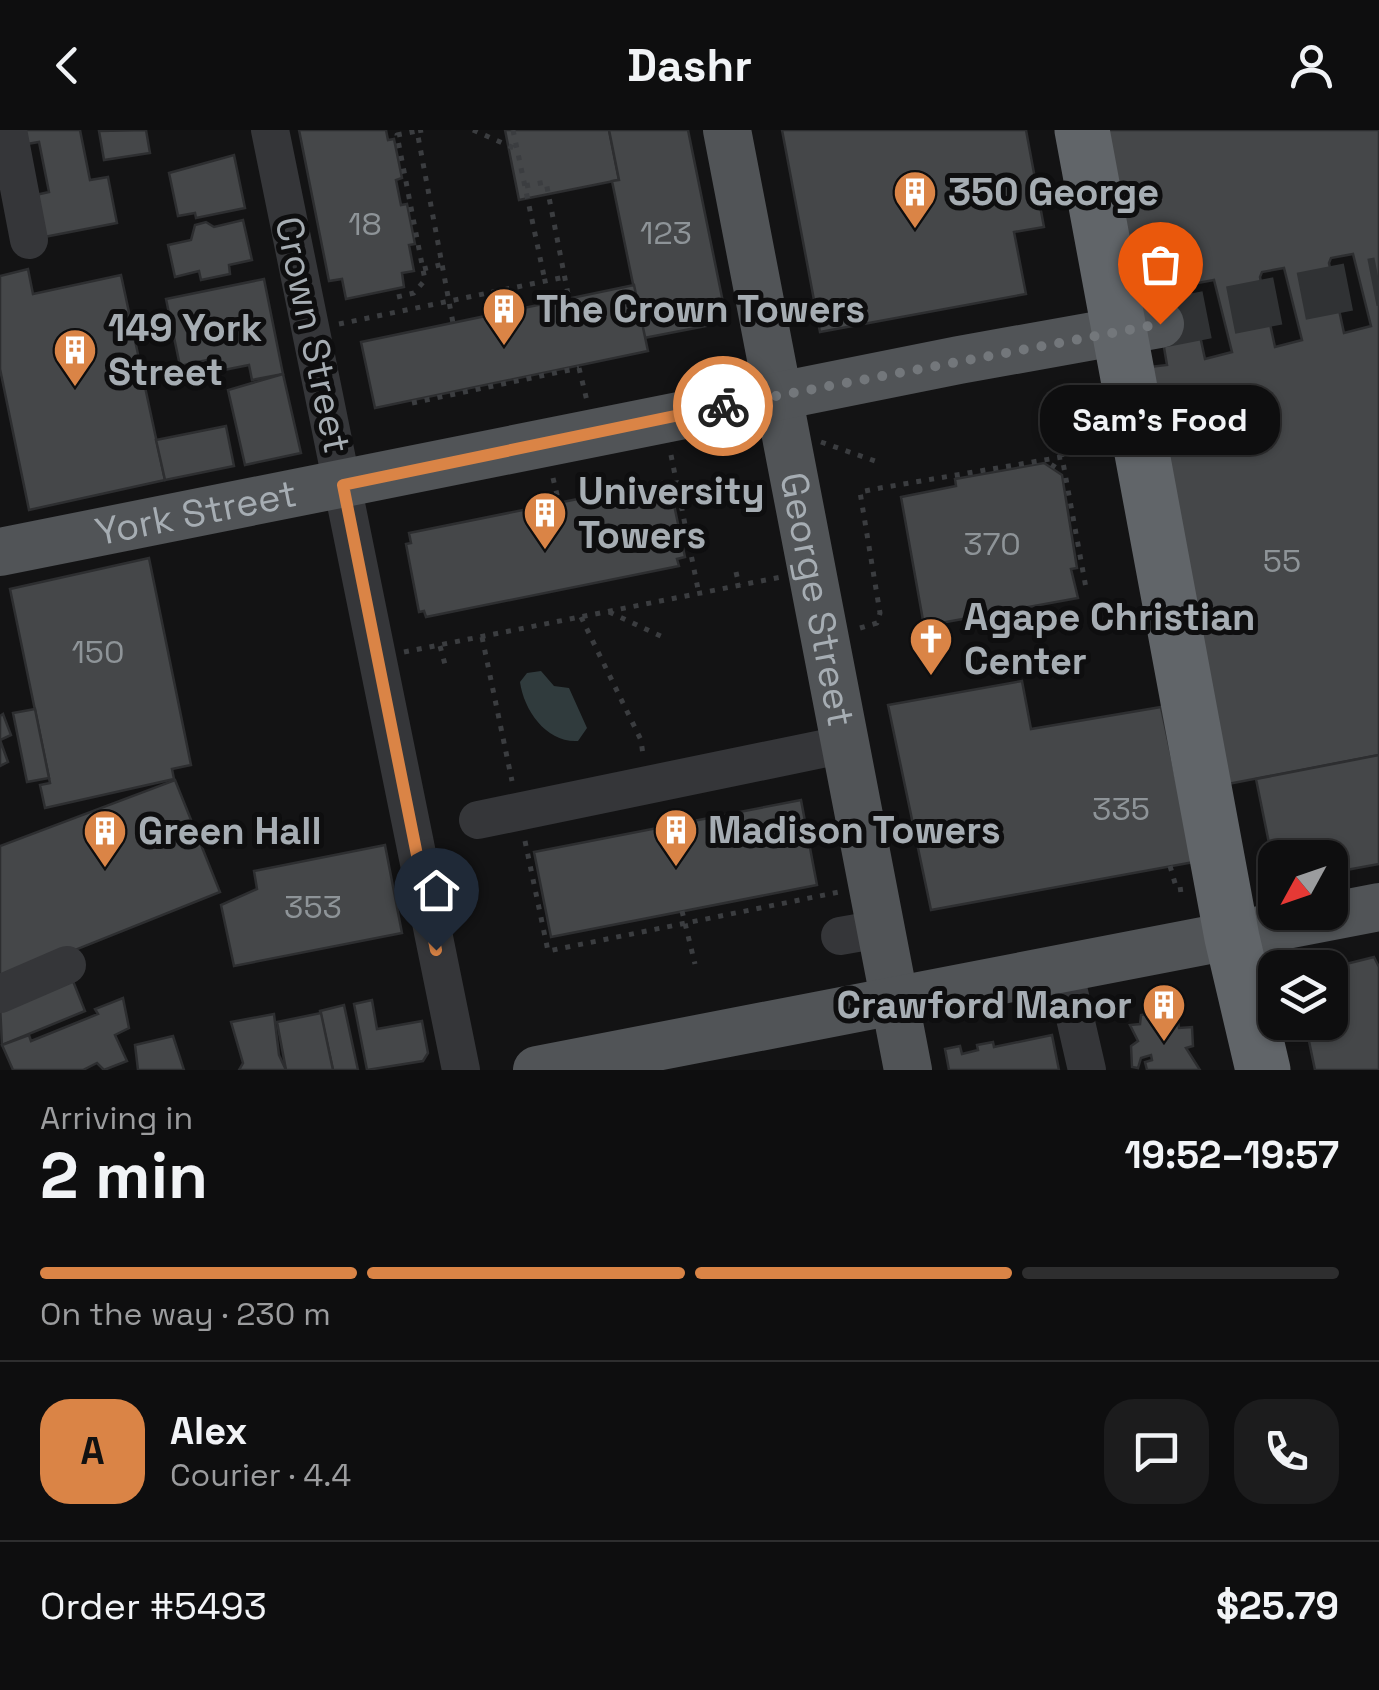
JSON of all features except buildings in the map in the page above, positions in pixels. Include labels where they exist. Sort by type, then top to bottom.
[{"type":"highway","points":[[1085,135],[1139,328],[1232,938],[1263,1070]]},
{"type":"main road","name":"George Street","points":[[728,130],[846,744],[860,932],[893,1000],[908,1070]]},
{"type":"main road","name":"York Street","points":[[0,552],[780,395],[1139,328]]},
{"type":"main road","points":[[537,1070],[1379,907]]},
{"type":"street","points":[[8,130],[29,240]]},
{"type":"street","name":"Crown Street","points":[[270,130],[343,485],[421,953],[461,1070]]},
{"type":"street","points":[[478,820],[846,744]]},
{"type":"street","points":[[0,994],[67,965]]},
{"type":"street","points":[[1064,970],[1088,1070]]},
{"type":"path","points":[[397,297],[422,287],[423,268],[396,135],[420,130],[453,323]]},
{"type":"path","points":[[473,130],[517,150]]},
{"type":"path","points":[[513,130],[546,282]]},
{"type":"path","points":[[525,186],[546,182],[566,300]]},
{"type":"path","points":[[423,268],[444,264]]},
{"type":"path","points":[[312,330],[565,278]]},
{"type":"path","points":[[412,403],[579,367],[588,404]]},
{"type":"path","points":[[463,391],[466,403]]},
{"type":"path","points":[[1052,468],[1098,398]]},
{"type":"path","points":[[814,440],[875,461]]},
{"type":"path","points":[[670,447],[699,594]]},
{"type":"path","points":[[1062,457],[1086,588]]},
{"type":"path","points":[[852,630],[872,626],[880,614],[860,492],[1062,457]]},
{"type":"path","points":[[551,470],[559,503]]},
{"type":"path","points":[[736,572],[740,585]]},
{"type":"path","points":[[399,653],[788,576]]},
{"type":"path","points":[[609,612],[665,638]]},
{"type":"path","points":[[581,617],[642,740],[644,769]]},
{"type":"path","points":[[482,637],[515,794]]},
{"type":"path","points":[[440,646],[446,668]]},
{"type":"path","points":[[522,826],[548,950],[847,890]]},
{"type":"path","points":[[682,911],[695,964]]},
{"type":"shaded area","points":[[541,671],[554,686],[569,688],[587,728],[578,741],[547,731],[526,704],[520,682],[527,673]]},
{"type":"tunnel","points":[[1160,324],[1379,281]]},
{"type":"way so far","points":[[723,406],[1160,324]]},
{"type":"place","name":"350 George","points":[[915,230]]},
{"type":"place","name":"Sam's Food","points":[[1160,324]]},
{"type":"place","name":"The Crown Towers","points":[[504,347]]},
{"type":"place","name":"149 York Street","points":[[75,388]]},
{"type":"place","name":"University Towers","points":[[545,551]]},
{"type":"place","name":"Agape Christian Center","points":[[931,677]]},
{"type":"place","name":"Madison Towers","points":[[676,868]]},
{"type":"place","name":"Green Hall","points":[[105,869]]},
{"type":"place","name":"Crawford Manor","points":[[1164,1043]]},
{"type":"route","points":[[436,950],[343,485],[723,406]]}]
